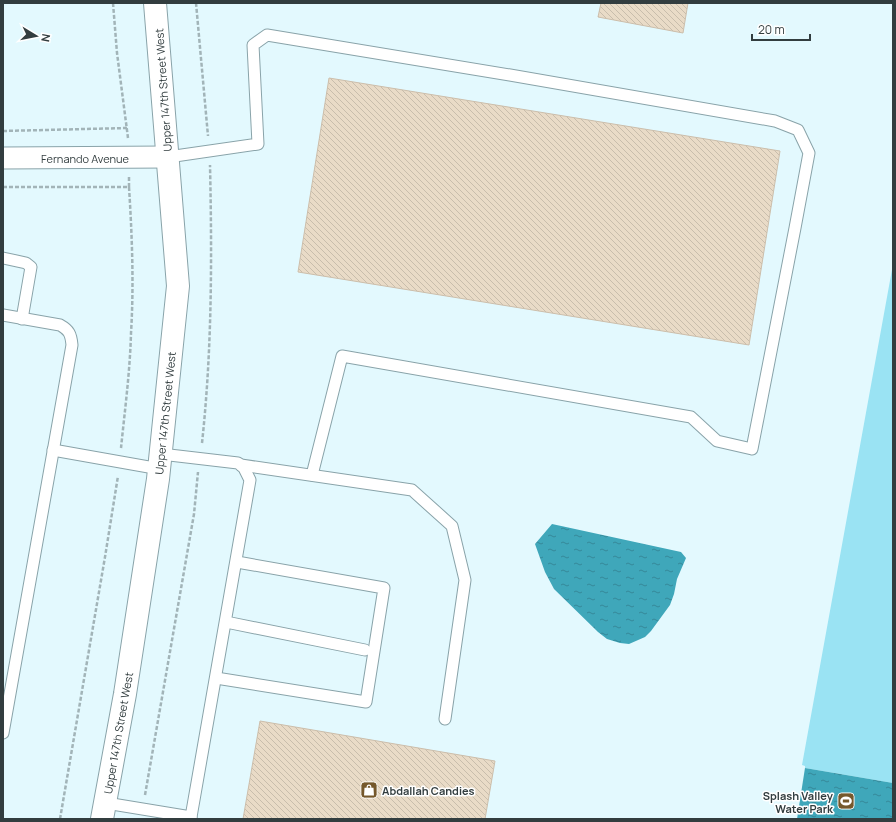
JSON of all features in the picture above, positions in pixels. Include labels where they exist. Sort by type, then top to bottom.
[{"type":"street","name":"Upper 147th Street West","points":[[104,811],[125,694],[160,461],[178,286],[156,3]]},
{"type":"street","name":"Fernando Avenue","points":[[3,158],[168,157]]},
{"type":"lane","points":[[168,157],[258,144],[253,45],[267,35],[775,120],[798,130],[809,153],[752,449],[718,441],[691,417],[342,356],[312,476]]},
{"type":"lane","points":[[3,258],[26,263],[31,267],[22,319]]},
{"type":"lane","points":[[3,315],[60,325],[67,329],[71,335],[72,345],[3,733]]},
{"type":"lane","points":[[53,450],[160,461],[200,459],[238,463],[240,465],[412,490],[452,526],[465,580],[445,719]]},
{"type":"lane","points":[[104,811],[143,809],[191,818],[250,480],[244,468],[240,465]]},
{"type":"lane","points":[[216,678],[366,702],[384,588],[236,562]]},
{"type":"lane","points":[[226,622],[366,650]]},
{"type":"path","points":[[113,3],[117,53],[127,128],[129,187]]},
{"type":"path","points":[[143,809],[194,514],[206,404],[212,287],[211,217],[209,150],[196,3]]},
{"type":"path","points":[[3,131],[127,128]]},
{"type":"shaded area","points":[[893,264],[893,783],[805,768],[805,766],[802,765]]},
{"type":"water","points":[[552,524],[681,552],[686,558],[677,579],[670,605],[645,637],[629,644],[607,639],[554,589],[545,572],[535,544]]},
{"type":"water","name":"Splash Valley Water Park","points":[[805,768],[893,783],[893,819],[797,819]]},
{"type":"building","points":[[601,3],[688,3],[683,33],[598,17]]},
{"type":"building","points":[[329,78],[780,151],[749,345],[298,272]]},
{"type":"building","name":"Abdallah Candies","points":[[260,721],[495,761],[485,819],[243,819]]},
{"type":"place","name":"Abdallah Candies","points":[[369,790]]},
{"type":"place","name":"Splash Valley Water Park","points":[[846,801]]}]
